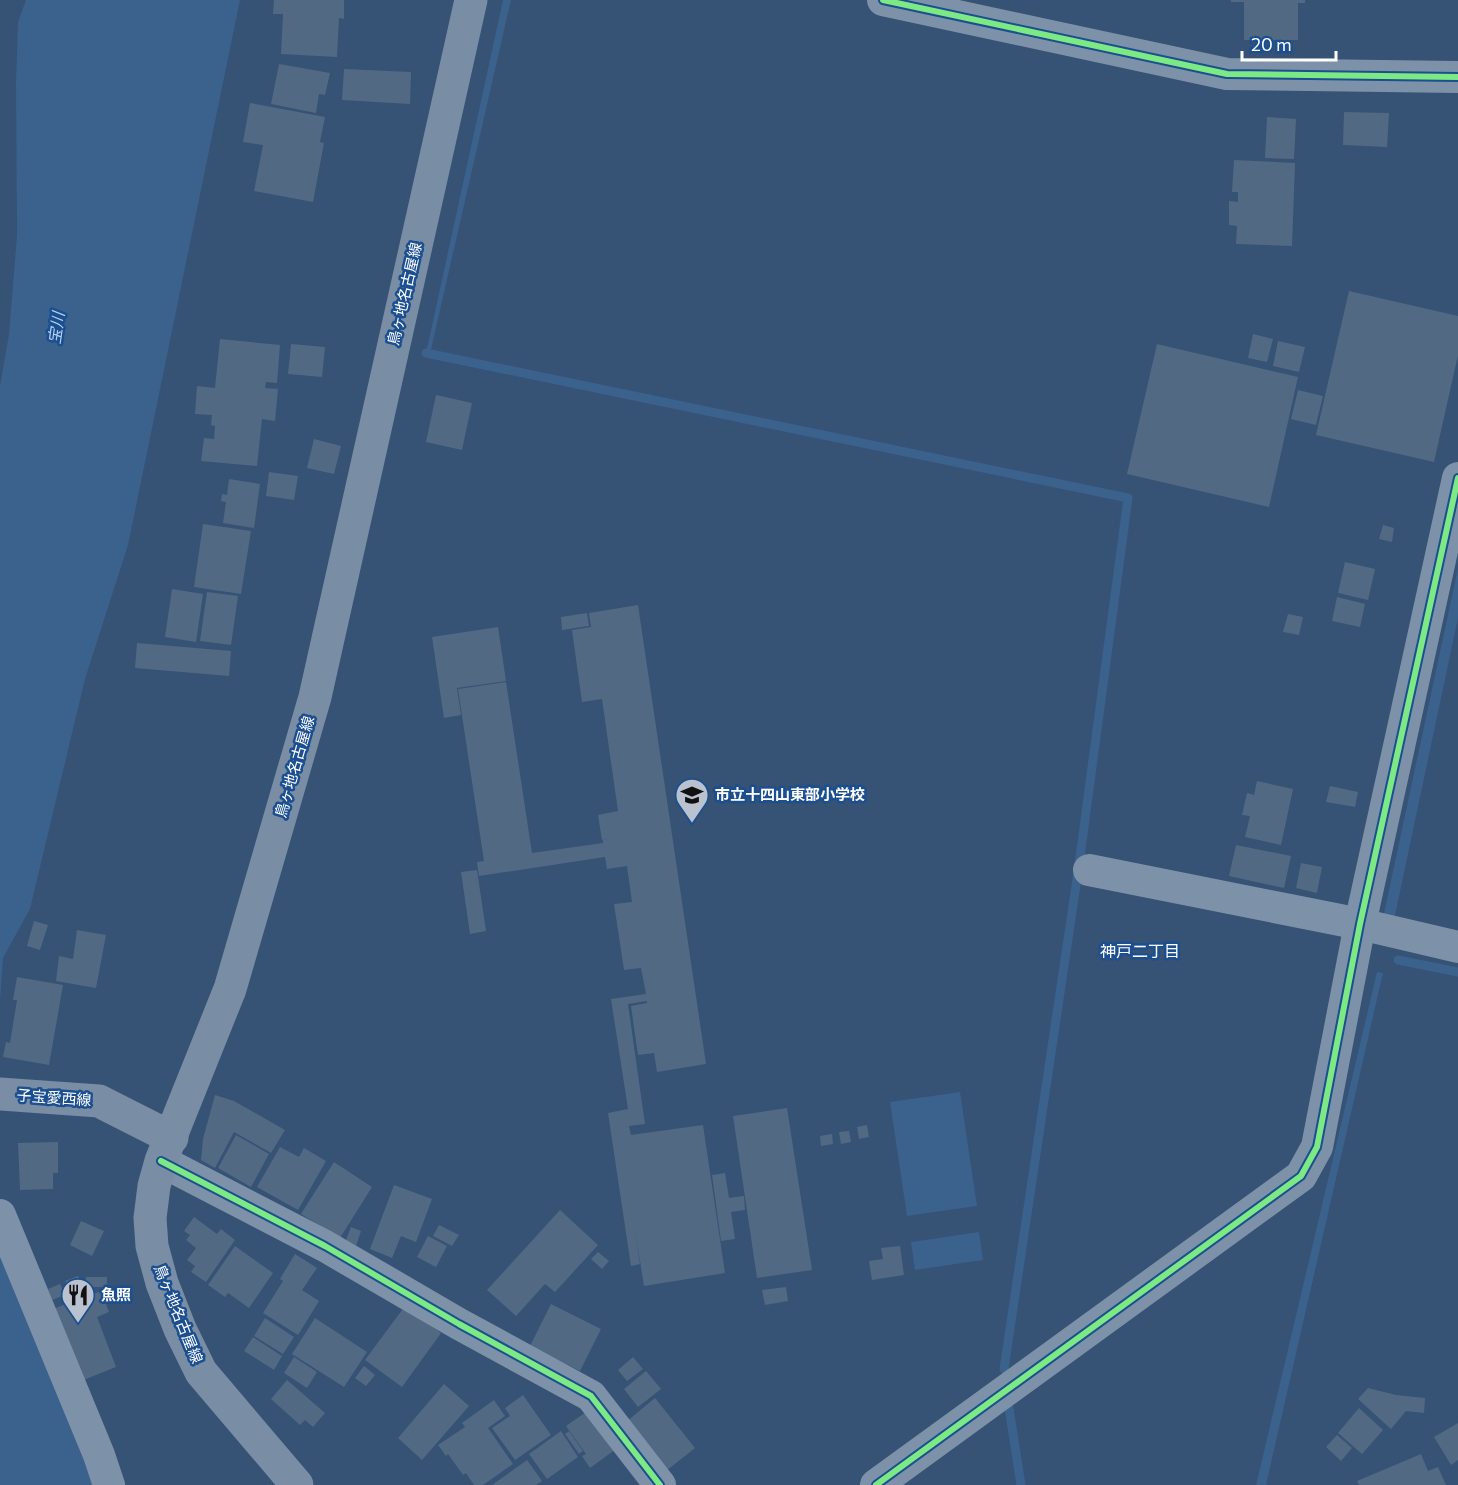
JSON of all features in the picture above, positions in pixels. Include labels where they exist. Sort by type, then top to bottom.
[{"type":"main road","name":"鳥ヶ地名古屋線","points":[[297,1485],[201,1372],[180,1329],[162,1283],[152,1246],[150,1218],[154,1186],[166,1150],[230,989],[315,697],[471,0]]},
{"type":"main road","name":"子宝愛西線","points":[[9,1094],[99,1101],[166,1150]]},
{"type":"street","points":[[883,0],[1227,74],[1458,77]]},
{"type":"street","points":[[876,1485],[1301,1176],[1317,1147],[1360,924],[1458,478]]},
{"type":"street","points":[[1089,870],[1360,924],[1458,947]]},
{"type":"street","points":[[166,1150],[459,1324],[591,1396],[660,1485]]},
{"type":"street","points":[[0,1215],[110,1485]]},
{"type":"water","name":"宝川","points":[[26,0],[240,0],[128,545],[85,679],[30,909],[3,958],[0,1001],[0,386],[9,334],[17,235],[18,22]]},
{"type":"water","points":[[503,0],[511,0],[430,354],[426,353]]},
{"type":"water","points":[[1458,568],[1458,618],[1394,920],[1383,918]]},
{"type":"water","points":[[1377,972],[1383,973],[1266,1485],[1256,1485]]},
{"type":"water","points":[[960,1092],[977,1206],[907,1216],[890,1102]]},
{"type":"water","points":[[979,1232],[983,1260],[915,1270],[911,1242]]},
{"type":"water","points":[[0,1253],[89,1472],[93,1485],[0,1485]]},
{"type":"building","points":[[274,0],[344,0],[344,19],[339,18],[337,57],[281,54],[283,14],[273,14]]},
{"type":"building","points":[[1231,0],[1305,0],[1305,3],[1298,3],[1298,40],[1244,40],[1244,2],[1231,2]]},
{"type":"building","points":[[279,64],[330,73],[325,95],[319,94],[316,113],[271,104]]},
{"type":"building","points":[[344,69],[411,72],[410,104],[342,100]]},
{"type":"building","points":[[250,103],[325,117],[320,142],[324,143],[313,202],[254,191],[263,145],[243,142]]},
{"type":"building","points":[[1344,112],[1389,113],[1387,147],[1343,145]]},
{"type":"building","points":[[1267,117],[1296,119],[1294,159],[1265,158]]},
{"type":"building","points":[[1234,160],[1295,163],[1292,246],[1236,244],[1237,226],[1229,225],[1229,201],[1238,202],[1238,192],[1232,192]]},
{"type":"building","points":[[1349,291],[1458,316],[1458,355],[1434,462],[1316,435]]},
{"type":"building","points":[[1253,334],[1273,339],[1267,362],[1248,358]]},
{"type":"building","points":[[220,339],[280,345],[277,383],[266,382],[265,388],[278,389],[275,421],[262,419],[257,466],[201,461],[204,438],[214,439],[215,426],[211,425],[212,415],[195,414],[197,386],[215,388]]},
{"type":"building","points":[[1278,341],[1305,347],[1299,372],[1273,366]]},
{"type":"building","points":[[291,344],[325,347],[322,377],[288,374]]},
{"type":"building","points":[[1157,344],[1298,377],[1269,507],[1127,474]]},
{"type":"building","points":[[1298,390],[1323,396],[1316,425],[1291,419]]},
{"type":"building","points":[[436,395],[472,403],[462,450],[426,442]]},
{"type":"building","points":[[314,439],[341,446],[334,474],[307,468]]},
{"type":"building","points":[[269,472],[298,476],[294,500],[266,496]]},
{"type":"building","points":[[229,479],[260,484],[254,528],[223,523],[226,502],[221,501],[222,494],[227,495]]},
{"type":"building","points":[[203,524],[251,531],[241,594],[194,587]]},
{"type":"building","points":[[1383,525],[1394,528],[1392,542],[1379,539]]},
{"type":"building","points":[[1345,562],[1375,569],[1368,600],[1338,593]]},
{"type":"building","points":[[172,589],[203,594],[196,642],[165,637]]},
{"type":"building","points":[[207,592],[238,596],[231,645],[200,641]]},
{"type":"building","points":[[1337,597],[1365,604],[1360,627],[1332,621]]},
{"type":"building","points":[[638,605],[706,1064],[657,1072],[654,1053],[638,1055],[631,1006],[647,1003],[647,1001],[628,1004],[645,1124],[629,1126],[631,1135],[703,1125],[725,1273],[644,1286],[635,1230],[640,1264],[631,1266],[608,1113],[628,1109],[611,999],[646,994],[641,968],[624,970],[614,904],[632,902],[627,866],[607,869],[605,857],[479,876],[477,862],[484,861],[458,689],[506,682],[532,853],[603,843],[603,840],[611,838],[602,840],[598,815],[618,811],[602,699],[582,702],[572,630],[591,627],[589,613]]},
{"type":"building","points":[[587,613],[589,626],[562,630],[561,617]]},
{"type":"building","points":[[1288,614],[1303,617],[1299,635],[1283,632]]},
{"type":"building","points":[[498,627],[506,681],[457,688],[461,715],[444,718],[432,637]]},
{"type":"building","points":[[137,643],[231,651],[229,676],[135,668]]},
{"type":"building","points":[[1257,781],[1293,789],[1281,845],[1245,837],[1250,816],[1242,815],[1247,793],[1254,795]]},
{"type":"building","points":[[1330,786],[1358,792],[1355,807],[1326,802]]},
{"type":"building","points":[[1236,845],[1291,856],[1284,888],[1229,876]]},
{"type":"building","points":[[1301,863],[1322,867],[1317,893],[1296,888]]},
{"type":"building","points":[[477,870],[486,931],[470,934],[461,872]]},
{"type":"building","points":[[34,921],[48,925],[40,950],[27,946]]},
{"type":"building","points":[[77,930],[106,935],[96,988],[56,981],[59,956],[73,959]]},
{"type":"building","points":[[17,977],[63,985],[49,1065],[3,1057],[6,1042],[10,1043],[17,1000],[13,1000]]},
{"type":"building","points":[[215,1095],[234,1101],[285,1130],[271,1153],[234,1132],[215,1168],[201,1160],[203,1139]]},
{"type":"building","points":[[787,1108],[812,1270],[757,1278],[733,1116]]},
{"type":"building","points":[[867,1125],[869,1137],[859,1139],[857,1127]]},
{"type":"building","points":[[849,1131],[851,1142],[841,1144],[839,1132]]},
{"type":"building","points":[[832,1134],[833,1144],[821,1146],[820,1136]]},
{"type":"building","points":[[236,1135],[269,1154],[251,1187],[218,1168]]},
{"type":"building","points":[[58,1142],[58,1173],[53,1173],[53,1189],[20,1190],[18,1143]]},
{"type":"building","points":[[280,1147],[299,1157],[304,1148],[326,1161],[298,1210],[257,1187]]},
{"type":"building","points":[[334,1162],[372,1187],[340,1238],[301,1214]]},
{"type":"building","points":[[725,1173],[729,1198],[744,1196],[745,1210],[731,1212],[735,1239],[721,1241],[712,1175]]},
{"type":"building","points":[[394,1185],[432,1199],[416,1242],[401,1236],[392,1258],[370,1249]]},
{"type":"building","points":[[560,1210],[598,1245],[555,1292],[545,1284],[516,1316],[487,1290]]},
{"type":"building","points":[[194,1217],[217,1234],[221,1229],[235,1240],[206,1282],[191,1272],[195,1266],[187,1260],[196,1248],[186,1240],[190,1235],[184,1231]]},
{"type":"building","points":[[81,1221],[104,1231],[92,1256],[70,1245]]},
{"type":"building","points":[[439,1225],[459,1235],[452,1246],[433,1236]]},
{"type":"building","points":[[351,1227],[361,1231],[354,1252],[343,1248]]},
{"type":"building","points":[[428,1236],[447,1246],[436,1267],[417,1257]]},
{"type":"building","points":[[235,1246],[273,1273],[249,1308],[228,1293],[225,1297],[208,1285]]},
{"type":"building","points":[[900,1246],[904,1275],[872,1280],[869,1261],[883,1259],[881,1248]]},
{"type":"building","points":[[598,1252],[609,1261],[602,1269],[591,1259]]},
{"type":"building","points":[[295,1254],[317,1268],[302,1290],[319,1301],[298,1335],[263,1313],[283,1281],[280,1279]]},
{"type":"building","points":[[78,1276],[83,1287],[70,1292],[65,1281]]},
{"type":"building","points":[[86,1277],[107,1277],[107,1287],[86,1287]]},
{"type":"building","points":[[60,1284],[65,1295],[52,1300],[48,1289]]},
{"type":"building","points":[[786,1287],[788,1301],[765,1305],[762,1290]]},
{"type":"building","points":[[101,1291],[109,1312],[97,1317],[116,1367],[81,1381],[53,1309]]},
{"type":"building","points":[[551,1304],[601,1329],[580,1371],[530,1346]]},
{"type":"building","points":[[405,1306],[441,1333],[402,1387],[365,1360]]},
{"type":"building","points":[[265,1318],[294,1337],[283,1354],[254,1336]]},
{"type":"building","points":[[315,1318],[367,1352],[344,1387],[292,1354]]},
{"type":"building","points":[[253,1337],[282,1356],[274,1370],[244,1351]]},
{"type":"building","points":[[294,1357],[317,1372],[307,1388],[284,1373]]},
{"type":"building","points":[[633,1357],[643,1369],[627,1381],[618,1370]]},
{"type":"building","points":[[364,1366],[375,1375],[366,1386],[355,1378]]},
{"type":"building","points":[[646,1371],[661,1389],[638,1407],[624,1389]]},
{"type":"building","points":[[287,1380],[325,1413],[313,1427],[305,1420],[300,1425],[271,1399]]},
{"type":"building","points":[[444,1384],[469,1406],[422,1460],[398,1438]]},
{"type":"building","points":[[1368,1388],[1396,1395],[1425,1398],[1424,1413],[1406,1411],[1391,1429],[1358,1399]]},
{"type":"building","points":[[523,1395],[551,1435],[515,1460],[492,1428],[510,1416],[505,1408]]},
{"type":"building","points":[[655,1398],[695,1448],[666,1471],[626,1422]]},
{"type":"building","points":[[494,1400],[505,1416],[488,1428],[513,1464],[483,1485],[474,1485],[466,1473],[463,1475],[448,1454],[446,1456],[438,1445],[465,1427],[462,1423]]},
{"type":"building","points":[[1359,1408],[1383,1430],[1362,1454],[1338,1433]]},
{"type":"building","points":[[589,1410],[616,1449],[590,1468],[582,1456],[586,1454],[566,1426]]},
{"type":"building","points":[[1458,1423],[1458,1460],[1451,1465],[1434,1437]]},
{"type":"building","points":[[561,1431],[578,1457],[547,1479],[529,1454]]},
{"type":"building","points":[[569,1431],[583,1451],[579,1454],[565,1434]]},
{"type":"building","points":[[1337,1435],[1352,1448],[1341,1461],[1326,1447]]},
{"type":"building","points":[[1421,1454],[1428,1471],[1438,1467],[1446,1485],[1359,1485],[1357,1481]]},
{"type":"building","points":[[527,1460],[542,1481],[536,1485],[492,1485]]},
{"type":"waterway","points":[[426,353],[1128,498],[1078,872],[1004,1369]]},
{"type":"waterway","points":[[1398,960],[1458,972]]},
{"type":"waterway","points":[[1009,1408],[1021,1485]]},
{"type":"cycle path","points":[[883,0],[1227,74],[1458,77]]},
{"type":"cycle path","points":[[876,1485],[1301,1176],[1317,1147],[1360,924],[1458,478]]},
{"type":"cycle path","points":[[161,1161],[325,1246],[459,1324],[591,1396],[660,1485]]},
{"type":"place","name":"市立十四山東部小学校","points":[[692,824]]},
{"type":"place","name":"魚照","points":[[78,1324]]},
{"type":"district","name":"神戸二丁目","points":[[1140,951]]}]
